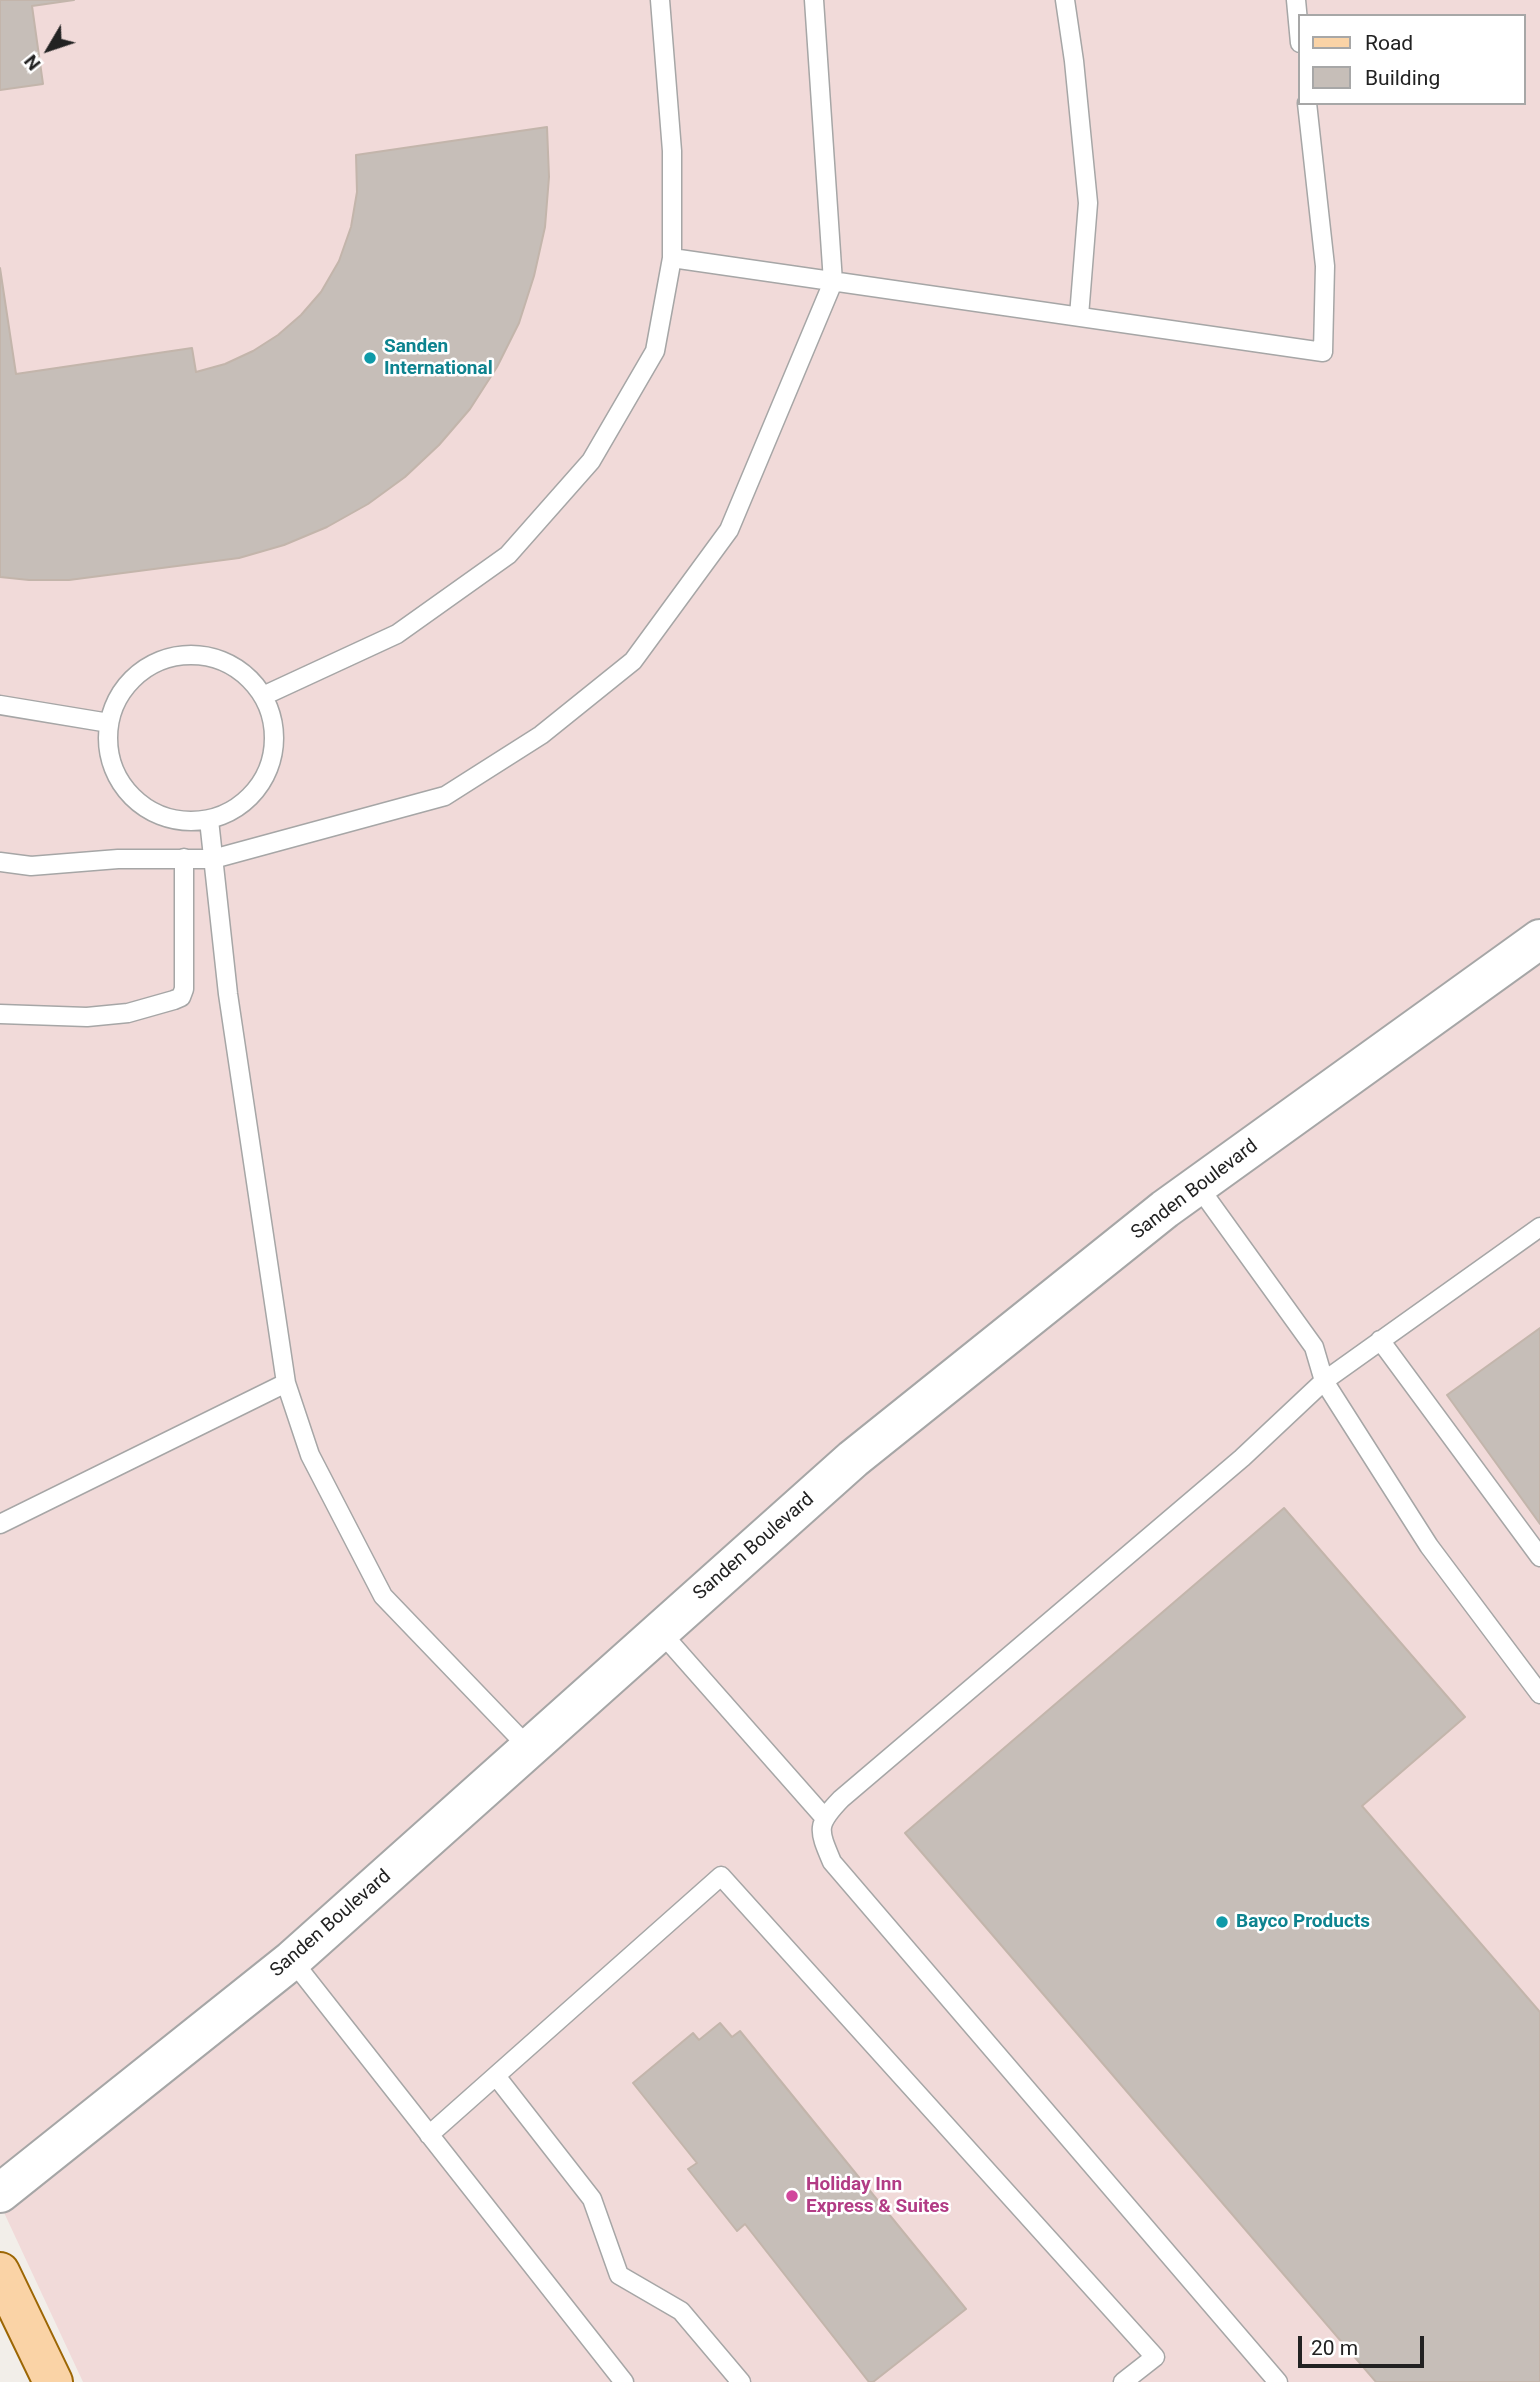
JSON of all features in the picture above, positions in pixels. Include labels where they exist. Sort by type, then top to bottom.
[{"type":"main road","points":[[0,2272],[53,2382]]},
{"type":"street","name":"Sanden Boulevard","points":[[0,2193],[292,1960],[853,1459],[1165,1209],[1540,939]]},
{"type":"lane","points":[[263,696],[397,634],[508,555],[592,461],[655,351],[673,258],[672,151],[660,0]]},
{"type":"lane","points":[[0,862],[31,866],[118,859],[213,859],[445,796],[541,735],[633,661],[729,530],[833,282],[814,0]]},
{"type":"lane","points":[[1065,0],[1088,203],[1079,316]]},
{"type":"lane","points":[[1296,0],[1298,22]]},
{"type":"lane","points":[[673,258],[1323,352],[1325,267],[1307,105]]},
{"type":"lane","points":[[202,655],[226,662],[247,676],[263,696],[272,717],[275,739],[272,762],[263,782],[249,800],[230,812],[209,820],[186,822],[163,817],[142,806],[125,790],[114,769],[108,746],[109,723],[117,699],[132,679],[152,664],[176,656],[202,655]]},
{"type":"lane","points":[[0,705],[109,723]]},
{"type":"lane","points":[[209,820],[228,994],[286,1383],[310,1455],[383,1596],[530,1749]]},
{"type":"lane","points":[[0,1014],[88,1017],[128,1013],[181,996],[184,989],[184,859]]},
{"type":"lane","points":[[1198,1186],[1314,1347],[1324,1381],[1429,1546],[1540,1694]]},
{"type":"lane","points":[[1278,2382],[832,1862],[821,1837],[824,1817],[841,1798],[1242,1458],[1324,1381],[1540,1227]]},
{"type":"lane","points":[[1380,1340],[1540,1557]]},
{"type":"lane","points":[[0,1524],[286,1383]]},
{"type":"lane","points":[[659,1630],[824,1817]]},
{"type":"lane","points":[[429,2135],[721,1875],[1155,2357],[1123,2382]]},
{"type":"lane","points":[[292,1960],[624,2382]]},
{"type":"lane","points":[[496,2076],[592,2199],[619,2275],[681,2311],[741,2382]]},
{"type":"shaded area","points":[[0,0],[1540,0],[1540,2382],[83,2382],[0,2204]]},
{"type":"building","points":[[0,0],[74,0],[32,6],[43,84],[0,90]]},
{"type":"building","name":"Sanden International","points":[[547,127],[549,177],[545,227],[534,276],[519,323],[497,367],[470,409],[439,445],[405,477],[368,504],[327,527],[284,545],[239,558],[69,580],[0,577],[0,268],[16,374],[192,348],[196,372],[225,364],[278,335],[301,315],[321,292],[339,261],[351,227],[357,192],[356,155]]},
{"type":"building","points":[[1540,1328],[1540,1524],[1447,1395]]},
{"type":"building","name":"Bayco Products","points":[[1284,1508],[1465,1717],[1362,1806],[1540,2012],[1540,2382],[1376,2382],[905,1833]]},
{"type":"building","name":"Holiday Inn Express & Suites","points":[[720,2023],[732,2037],[740,2031],[966,2309],[873,2382],[869,2382],[745,2224],[737,2231],[688,2169],[697,2163],[633,2083],[693,2033],[699,2040]]},
{"type":"place","name":"Sanden International","points":[[370,358]]},
{"type":"place","name":"Bayco Products","points":[[1222,1922]]},
{"type":"place","name":"Holiday Inn Express & Suites","points":[[792,2196]]}]
